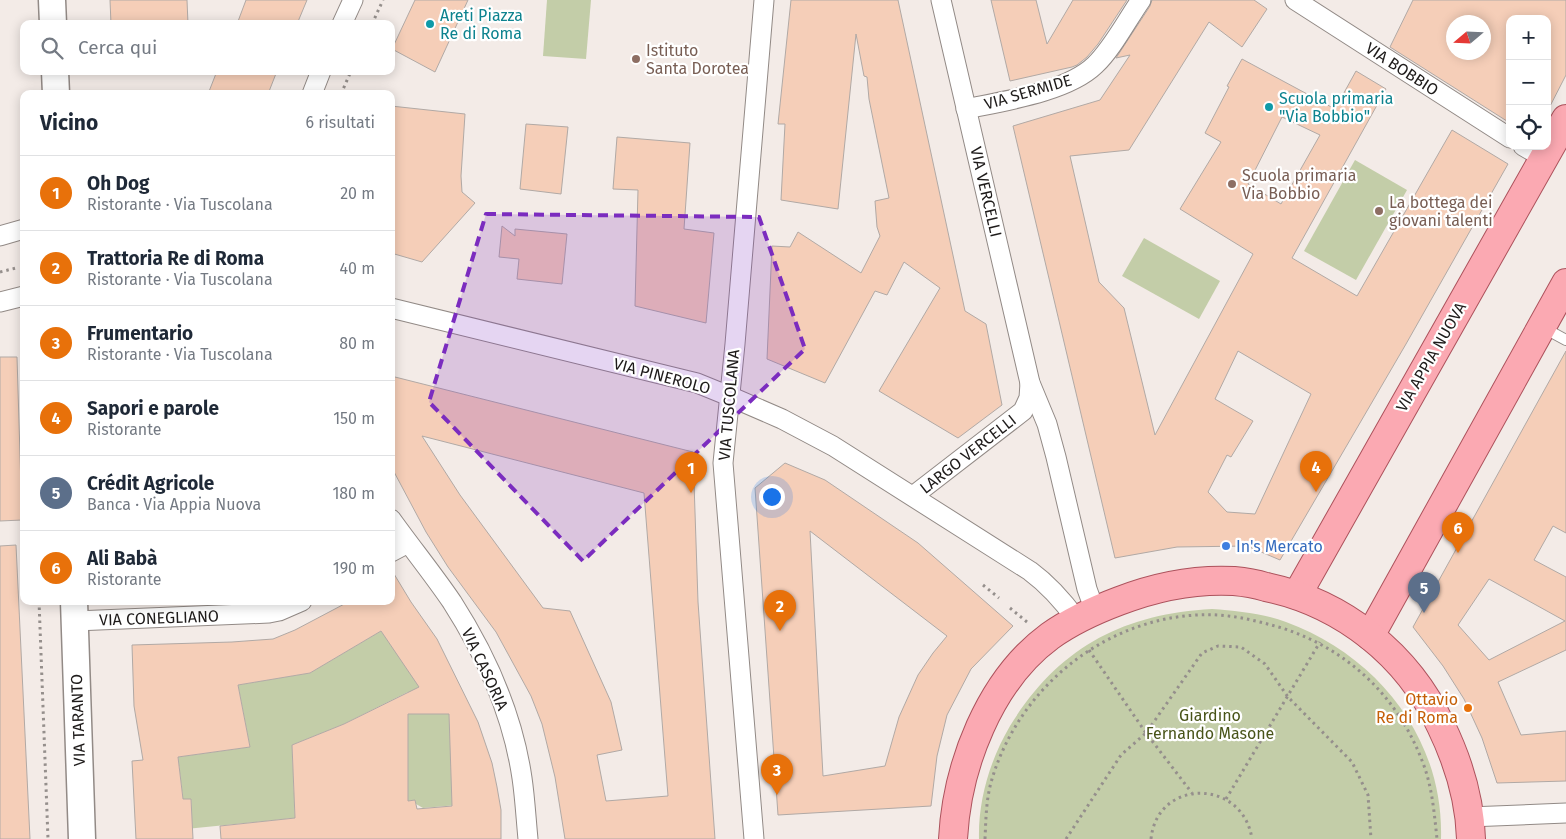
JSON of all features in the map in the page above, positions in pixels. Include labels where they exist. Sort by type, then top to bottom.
[{"type":"main road","points":[[52,0],[53,20]]},
{"type":"main road","points":[[55,75],[56,90]]},
{"type":"main road","name":"VIA APPIA NUOVA","points":[[1297,595],[1533,152],[1566,119]]},
{"type":"main road","points":[[1370,636],[1566,283]]},
{"type":"main road","points":[[953,839],[956,801],[964,769],[975,738],[1011,676],[1030,655],[1050,636],[1086,616],[1130,597],[1170,586],[1205,581],[1247,582],[1297,595],[1333,610],[1370,636],[1418,684],[1437,716],[1460,773],[1470,828]]},
{"type":"main road","name":"VIA TARANTO","points":[[74,611],[82,839]]},
{"type":"street","points":[[344,20],[353,0]]},
{"type":"street","name":"VIA TUSCOLANA","points":[[754,839],[723,463],[764,0]]},
{"type":"street","name":"VIA VERCELLI","points":[[942,0],[1030,384]]},
{"type":"street","name":"VIA SERMIDE","points":[[966,109],[1058,87],[1082,75],[1102,57],[1141,0]]},
{"type":"street","name":"VIA BOBBIO","points":[[1295,0],[1506,135]]},
{"type":"street","points":[[314,90],[319,75]]},
{"type":"street","points":[[0,236],[20,230]]},
{"type":"street","points":[[0,302],[20,297]]},
{"type":"street","name":"VIA PINEROLO","points":[[395,309],[697,383],[782,419],[833,446],[913,496]]},
{"type":"street","points":[[1030,384],[1047,424],[1054,449],[1087,589],[1086,616]]},
{"type":"street","name":"LARGO VERCELLI","points":[[1030,384],[1028,398],[1023,410],[913,496],[1039,578],[1058,596],[1086,616]]},
{"type":"street","name":"VIA CASORIA","points":[[395,524],[452,603],[494,681],[507,717],[519,760],[528,839]]},
{"type":"street","points":[[395,550],[408,542]]},
{"type":"street","name":"VIA CONEGLIANO","points":[[74,611],[269,613],[293,605]]},
{"type":"street","points":[[1470,828],[1566,814]]},
{"type":"lane","points":[[1542,327],[1566,340]]},
{"type":"path","points":[[374,20],[382,0]]},
{"type":"path","points":[[343,90],[349,75]]},
{"type":"path","points":[[0,272],[16,268]]},
{"type":"path","points":[[983,585],[999,598]]},
{"type":"path","points":[[39,605],[48,839]]},
{"type":"path","points":[[1010,608],[1032,627]]},
{"type":"path","points":[[985,839],[986,811],[992,780],[998,762],[1014,728],[1036,697],[1050,682],[1066,666],[1088,650],[1110,638],[1165,619],[1197,615],[1229,616],[1254,620],[1320,642],[1353,664],[1381,691],[1404,723],[1422,758],[1433,796],[1437,839]]},
{"type":"path","points":[[1226,799],[1320,642]]},
{"type":"path","points":[[1066,839],[1121,755],[1146,733],[1202,653],[1218,646],[1241,646],[1265,664],[1288,697],[1352,762],[1368,795],[1371,839]]},
{"type":"path","points":[[1088,650],[1146,733],[1192,793]]},
{"type":"path","points":[[1152,839],[1157,819],[1165,808],[1176,799],[1192,793],[1210,793],[1226,799],[1237,806],[1245,817],[1252,839]]},
{"type":"highlighted area","points":[[486,214],[759,217],[805,349],[583,561],[429,402]]},
{"type":"green space","points":[[547,0],[591,0],[586,59],[543,56]]},
{"type":"green space","points":[[1355,160],[1407,190],[1356,280],[1304,251]]},
{"type":"green space","points":[[1144,238],[1220,281],[1199,319],[1122,276]]},
{"type":"green space","name":"Giardino Fernando Masone","points":[[1212,609],[1259,614],[1286,622],[1319,637],[1349,656],[1376,679],[1399,706],[1418,735],[1431,768],[1439,802],[1441,839],[979,839],[983,795],[991,766],[1010,726],[1029,699],[1049,676],[1071,656],[1095,640],[1121,628],[1149,618],[1179,612]]},
{"type":"green space","points":[[381,631],[420,685],[421,714],[449,714],[457,805],[423,808],[416,804],[415,800],[408,801],[408,692],[344,724],[292,745],[295,818],[186,829],[192,819],[191,799],[183,799],[178,757],[250,747],[238,685],[310,673]]},
{"type":"building","points":[[110,0],[187,0],[188,20],[111,20]]},
{"type":"building","points":[[246,0],[307,0],[299,20],[238,20]]},
{"type":"building","name":"Areti Piazza Re di Roma","points":[[415,0],[468,0],[435,72],[395,51],[395,43]]},
{"type":"building","points":[[791,0],[898,0],[965,311],[986,324],[1002,405],[958,438],[879,391],[940,288],[904,262],[887,295],[875,291],[825,383],[767,359],[772,246],[790,247],[798,232],[861,273],[880,236],[877,227],[875,201],[889,198],[869,99],[867,77],[864,76],[856,34],[838,209],[781,200],[785,124],[778,124]]},
{"type":"building","points":[[991,0],[1036,0],[1047,44],[1073,0],[1127,0],[1098,44],[1077,65],[1010,81]]},
{"type":"building","points":[[1152,0],[1254,0],[1267,9],[1242,47],[1209,22],[1129,150],[1070,156],[1099,282],[1124,308],[1155,435],[1253,254],[1180,209],[1221,142],[1205,133],[1242,59],[1335,109],[1356,71],[1386,89],[1292,258],[1357,296],[1452,130],[1508,164],[1280,560],[1247,546],[1177,547],[1115,558],[1013,126],[1100,100],[1130,55],[1116,58]],"holes":[[[1282,117],[1320,135],[1281,204],[1248,184]],[[1238,351],[1311,394],[1255,514],[1227,512],[1208,492],[1227,455],[1231,457],[1253,421],[1215,399]]]},
{"type":"building","points":[[1413,0],[1566,0],[1566,75],[1551,104],[1551,15],[1506,15],[1506,120],[1390,47]]},
{"type":"building","points":[[215,75],[275,75],[270,90],[210,90]]},
{"type":"building","points":[[395,106],[465,114],[461,176],[462,192],[475,203],[422,262],[395,254]]},
{"type":"building","points":[[526,124],[568,127],[561,194],[520,189]]},
{"type":"building","points":[[617,137],[690,143],[684,229],[714,233],[706,323],[635,306],[638,190],[613,189]]},
{"type":"building","points":[[502,226],[515,236],[515,229],[567,234],[562,284],[517,279],[519,259],[499,257]]},
{"type":"building","points":[[1566,351],[1566,533],[1553,526],[1534,560],[1566,577],[1566,650],[1498,682],[1521,735],[1566,731],[1566,781],[1497,783],[1482,738],[1464,699],[1443,666],[1413,627]],"holes":[[[1489,579],[1565,621],[1489,660],[1458,625]]]},
{"type":"building","points":[[0,357],[17,357],[20,520],[0,521]]},
{"type":"building","points":[[395,377],[693,452],[698,602],[715,839],[565,839],[555,777],[542,724],[531,696],[496,632],[448,567],[426,532],[395,474]],"holes":[[[422,436],[644,493],[668,796],[606,801],[597,755],[622,750],[611,702],[570,611],[543,608],[460,495]]]},
{"type":"building","points":[[785,463],[825,480],[918,543],[1013,626],[971,669],[947,715],[937,756],[931,806],[778,815],[755,488]],"holes":[[[810,531],[947,636],[918,675],[899,717],[885,766],[823,776]]]},
{"type":"building","points":[[16,545],[30,839],[0,839],[0,546]]},
{"type":"building","points":[[395,576],[437,639],[478,722],[492,763],[497,787],[501,810],[501,839],[221,839],[220,826],[295,818],[292,745],[344,724],[419,687],[381,631],[310,673],[238,685],[250,747],[178,757],[183,799],[191,799],[193,839],[136,839],[132,761],[143,760],[134,706],[132,645],[273,639],[295,630],[342,605],[395,605]],"holes":[[[408,714],[449,714],[452,806],[417,809],[415,800],[408,801]]]},
{"type":"place","name":"Areti Piazza Re di Roma","points":[[430,24]]},
{"type":"place","name":"Istituto Santa Dorotea","points":[[636,59]]},
{"type":"place","name":"Scuola primaria \"Via Bobbio\"","points":[[1269,107]]},
{"type":"place","name":"Scuola primaria Via Bobbio","points":[[1232,184]]},
{"type":"place","name":"La bottega dei giovani talenti","points":[[1379,211]]},
{"type":"place","name":"Sapori e parole","points":[[1316,492]]},
{"type":"place","name":"Oh Dog","points":[[691,493]]},
{"type":"place","name":"In's Mercato","points":[[1226,546]]},
{"type":"place","name":"Ali Babà","points":[[1458,553]]},
{"type":"place","name":"Crédit Agricole","points":[[1424,613]]},
{"type":"place","name":"Trattoria Re di Roma","points":[[780,631]]},
{"type":"place","name":"Ottavio Re di Roma","points":[[1468,708]]},
{"type":"place","name":"Frumentario","points":[[777,795]]}]
